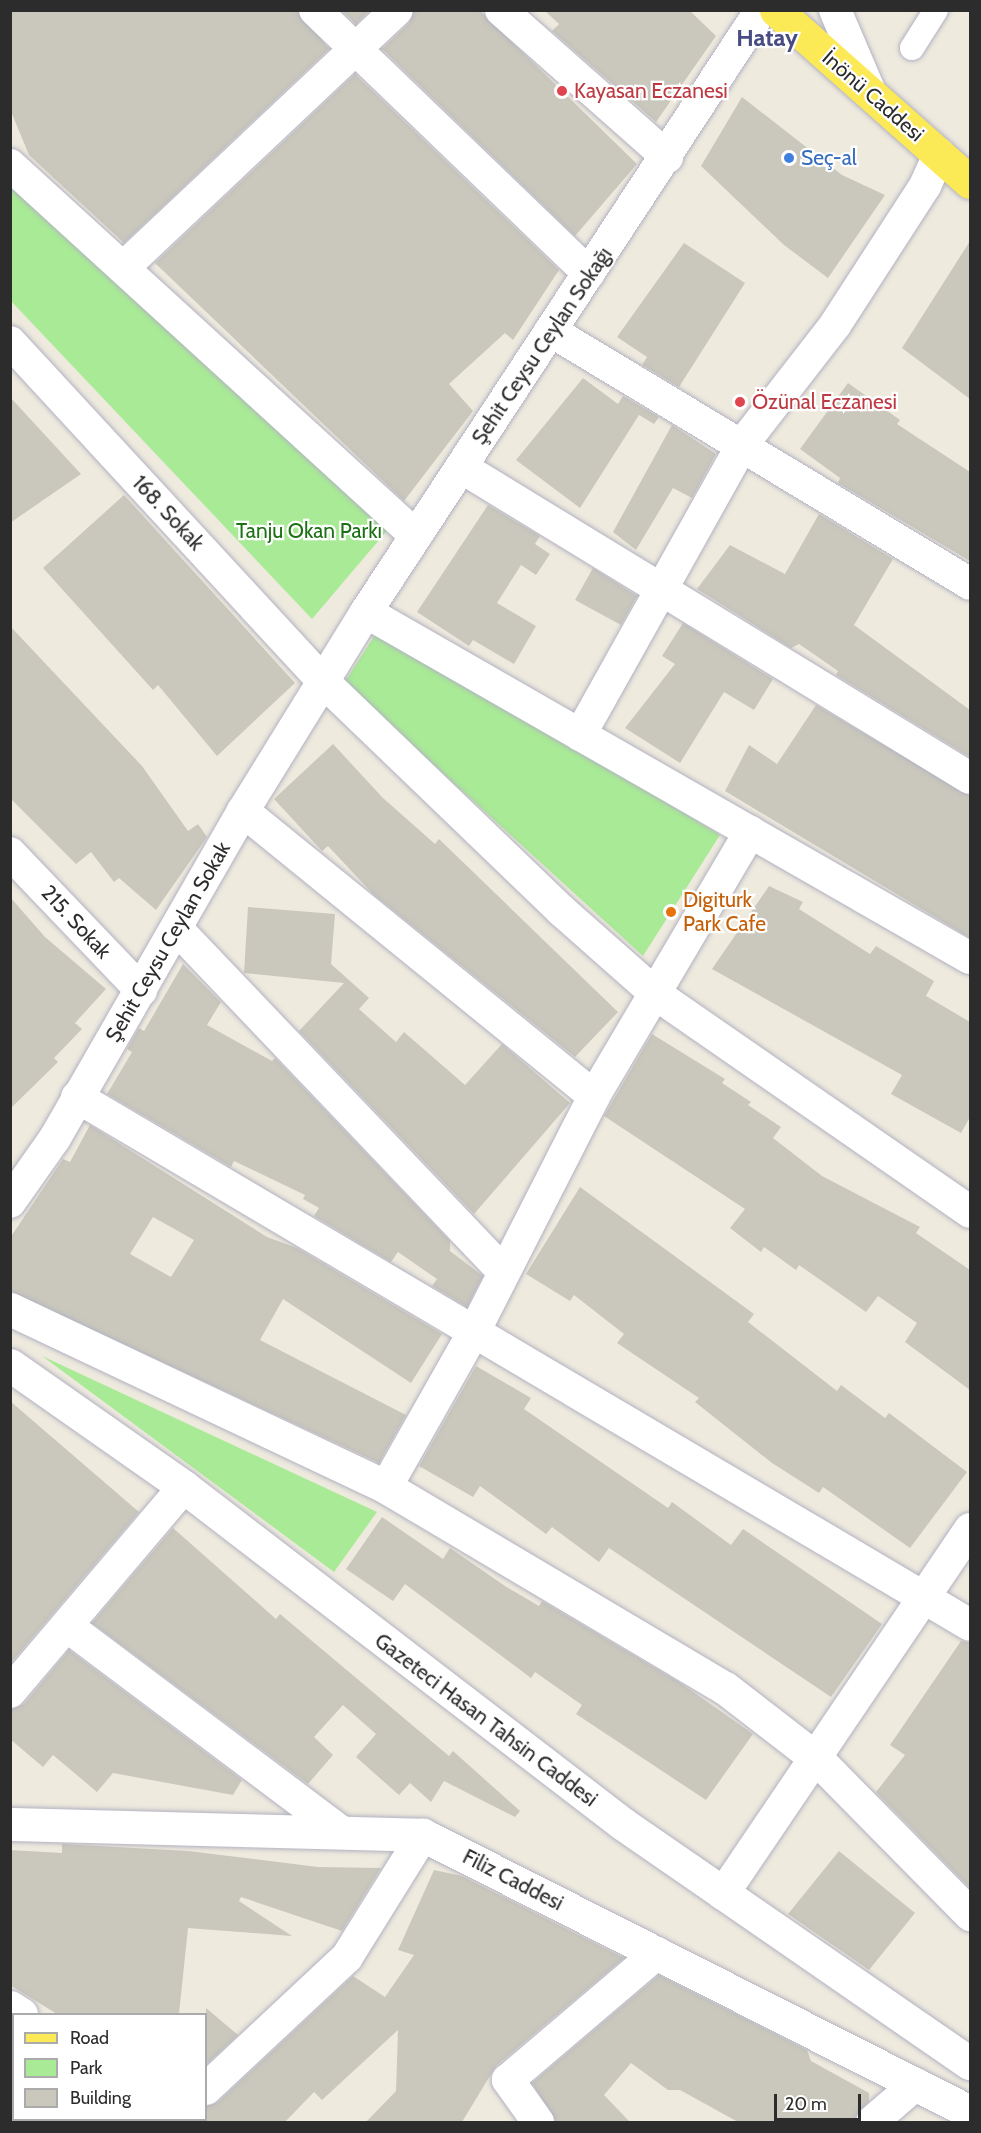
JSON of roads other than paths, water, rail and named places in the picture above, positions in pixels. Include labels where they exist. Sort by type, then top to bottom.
[{"type":"main road","name":"İnönü Caddesi","points":[[776,10],[970,182]]},
{"type":"main road","points":[[10,1309],[386,1487],[725,1688],[817,1759],[970,1914]]},
{"type":"main road","name":"Gazeteci Hasan Tahsin Caddesi","points":[[10,1365],[184,1487],[623,1824],[970,2063]]},
{"type":"main road","name":"Filiz Caddesi","points":[[10,1824],[339,1830],[423,1835],[970,2112]]},
{"type":"street","points":[[315,10],[589,274]]},
{"type":"street","points":[[123,268],[397,10]]},
{"type":"street","points":[[501,10],[667,157]]},
{"type":"street","name":"Şehit Ceysu Ceylan Sokağı","points":[[325,683],[366,612],[667,157],[761,10]]},
{"type":"street","points":[[835,10],[870,92]]},
{"type":"street","points":[[912,48],[936,10]]},
{"type":"street","points":[[580,735],[665,588],[742,445],[835,325],[925,186],[939,154]]},
{"type":"street","points":[[10,165],[416,536]]},
{"type":"street","points":[[551,330],[970,584]]},
{"type":"street","name":"168. Sokak","points":[[10,342],[325,683],[657,995],[970,1212]]},
{"type":"street","points":[[461,466],[665,588],[970,778]]},
{"type":"street","points":[[366,612],[970,958]]},
{"type":"street","name":"Şehit Ceysu Ceylan Sokak","points":[[10,1202],[77,1098],[178,930],[243,811],[325,683]]},
{"type":"street","points":[[243,811],[594,1096]]},
{"type":"street","points":[[386,1487],[475,1330],[594,1096],[657,995],[750,832]]},
{"type":"street","name":"215. Sokak","points":[[10,853],[141,990]]},
{"type":"street","points":[[178,930],[504,1272]]},
{"type":"street","points":[[77,1098],[475,1330],[970,1625]]},
{"type":"street","points":[[16,1671],[67,1626],[184,1487]]},
{"type":"street","points":[[723,1894],[817,1759],[921,1595],[970,1529]]},
{"type":"street","points":[[67,1626],[339,1830]]},
{"type":"street","points":[[207,2088],[347,1957],[423,1835]]},
{"type":"street","points":[[538,2122],[508,2080],[657,1953]]},
{"type":"street","points":[[872,2122],[916,2084]]},
{"type":"place","name":"Kayasan Eczanesi","points":[[562,91]]},
{"type":"place","name":"Seç-al","points":[[789,158]]},
{"type":"place","name":"Özünal Eczanesi","points":[[740,402]]},
{"type":"place","name":"Digiturk Park Cafe","points":[[671,912]]},
{"type":"district","name":"Hatay","points":[[767,38]]},
{"type":"park label","name":"Tanju Okan Parkı","points":[[309,531]]}]
